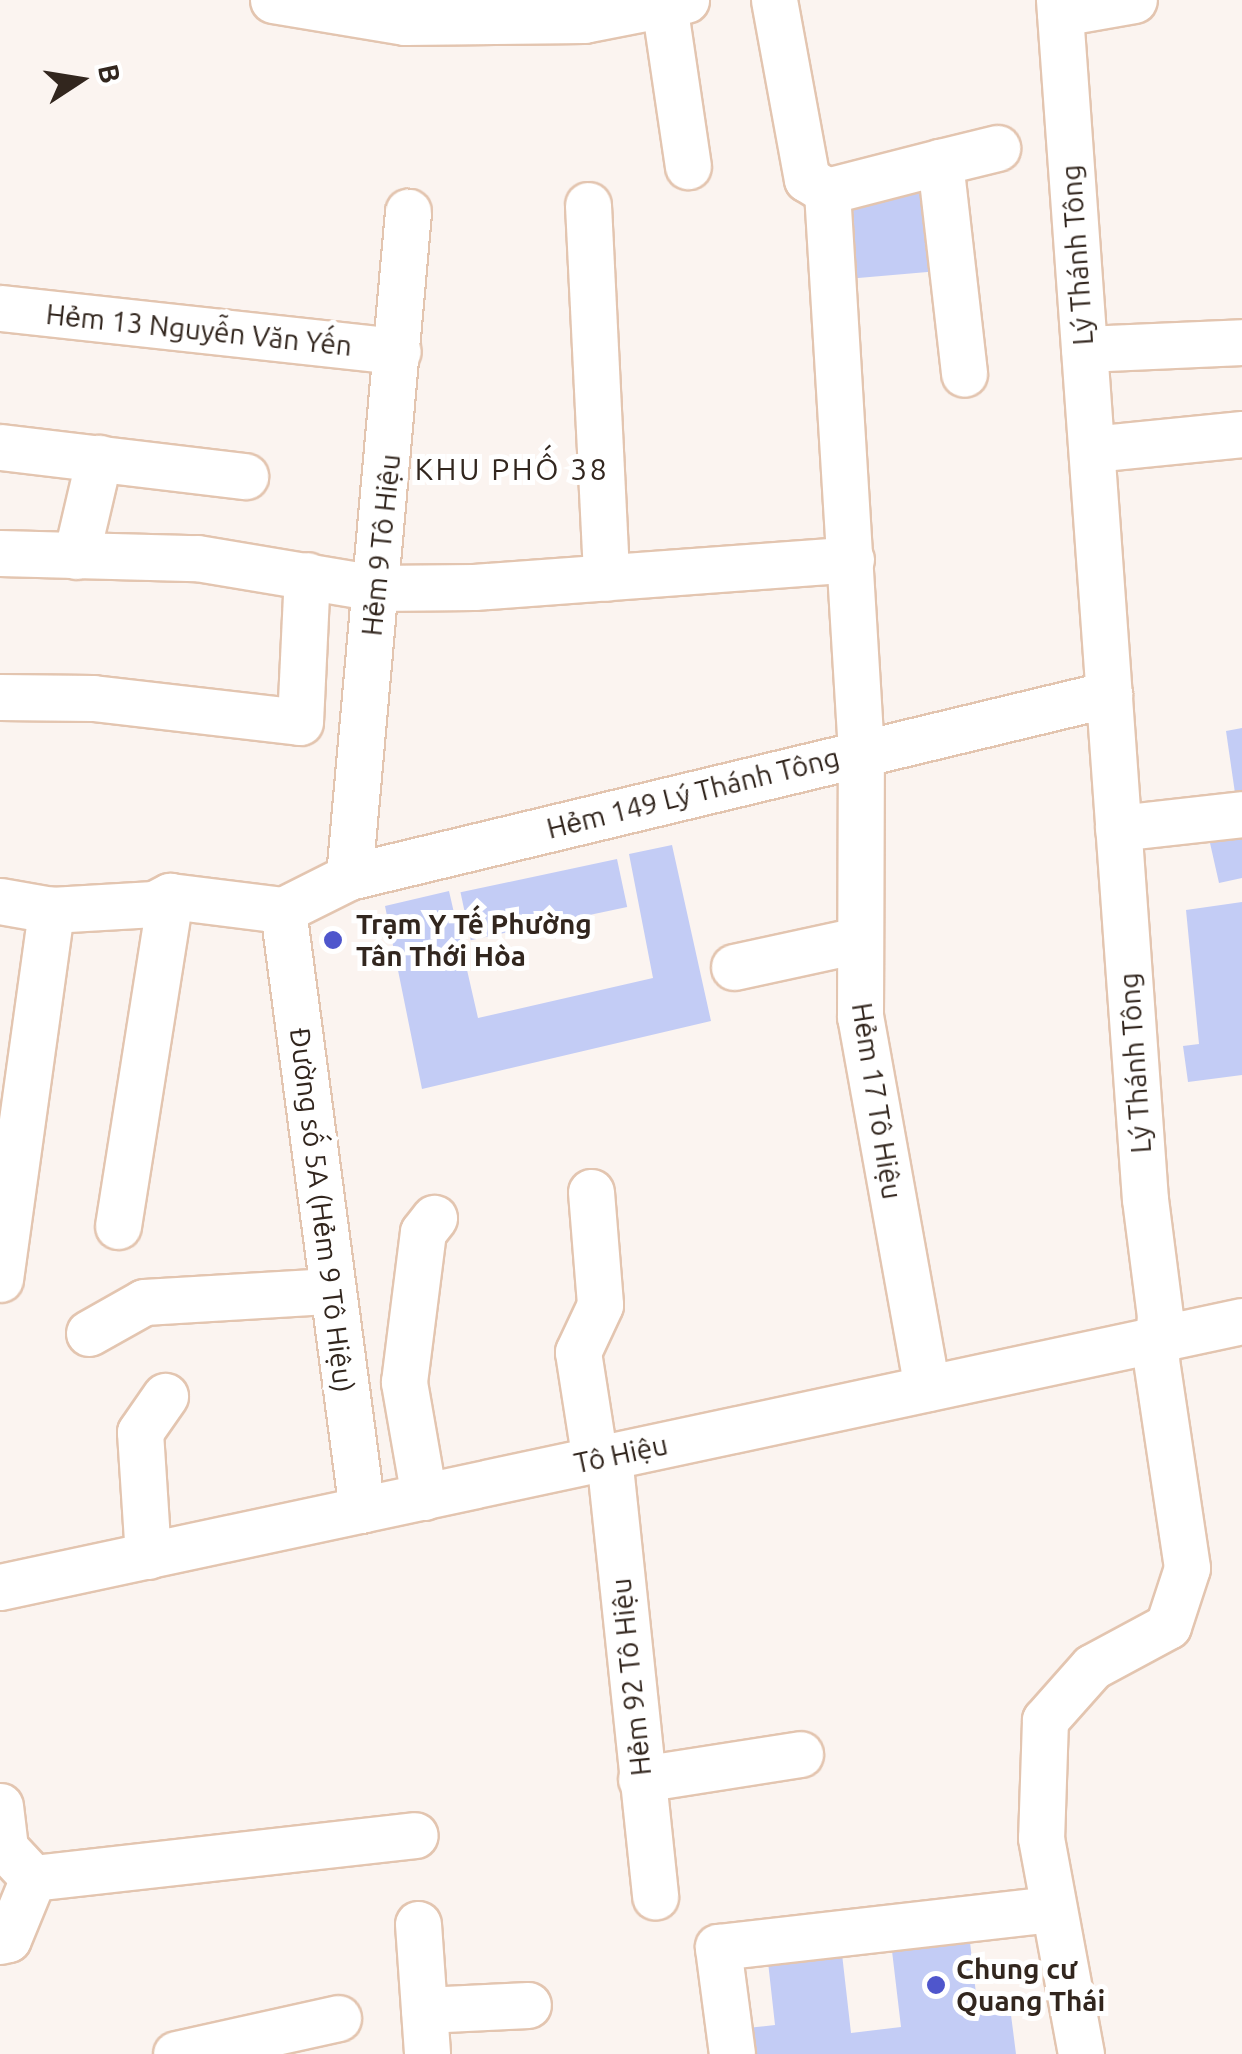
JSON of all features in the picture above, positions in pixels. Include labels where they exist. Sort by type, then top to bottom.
[{"type":"street","points":[[273,0],[405,22],[584,20],[675,2],[688,166]]},
{"type":"street","points":[[774,0],[807,180],[845,181],[997,148]]},
{"type":"street","points":[[1059,6],[1134,0]]},
{"type":"street","name":"Lý Thánh Tông","points":[[1059,6],[1158,1339],[1188,1568],[1168,1626],[1092,1668],[1045,1720],[1041,1838],[1081,2054]]},
{"type":"street","points":[[940,162],[964,374]]},
{"type":"street","name":"Hẻm 17 Tô Hiệu","points":[[845,181],[851,560],[861,752],[860,1017],[927,1388]]},
{"type":"street","points":[[588,205],[606,578]]},
{"type":"street","name":"Hẻm 9 Tô Hiệu","points":[[349,877],[408,212]]},
{"type":"street","name":"Hẻm 13 Nguyễn Văn Yến","points":[[0,308],[398,351]]},
{"type":"street","points":[[1084,348],[1242,342]]},
{"type":"street","points":[[1092,449],[1242,434]]},
{"type":"street","points":[[0,447],[245,476]]},
{"type":"street","points":[[76,556],[99,458]]},
{"type":"street","points":[[0,553],[197,558],[376,588],[606,578],[851,560]]},
{"type":"street","points":[[0,696],[93,698],[300,722],[307,575]]},
{"type":"street","name":"Hẻm 149 Lý Thánh Tông","points":[[283,910],[349,877],[1108,694]]},
{"type":"street","points":[[1118,828],[1242,814]]},
{"type":"street","points":[[118,1226],[170,896]]},
{"type":"street","points":[[0,901],[51,910],[154,904],[170,896],[283,910]]},
{"type":"street","points":[[0,1278],[51,910]]},
{"type":"street","name":"Đường số 5A (Hẻm 9 Tô Hiệu)","points":[[283,910],[362,1510]]},
{"type":"street","points":[[734,967],[858,940]]},
{"type":"street","name":"Hẻm 92 Tô Hiệu","points":[[591,1192],[600,1304],[578,1352],[602,1458],[655,1897]]},
{"type":"street","points":[[424,1497],[404,1382],[423,1232],[434,1218]]},
{"type":"street","points":[[89,1333],[144,1302],[331,1290]]},
{"type":"street","name":"Tô Hiệu","points":[[1,1581],[148,1556],[1242,1321]]},
{"type":"street","points":[[148,1556],[140,1432],[165,1396]]},
{"type":"street","points":[[641,1780],[800,1754]]},
{"type":"street","points":[[0,1806],[4,1848],[33,1878]]},
{"type":"street","points":[[33,1878],[203,1854],[415,1835]]},
{"type":"street","points":[[0,1940],[8,1939],[33,1878]]},
{"type":"street","points":[[732,2054],[718,1947],[1052,1909]]},
{"type":"street","points":[[418,1924],[426,2032],[528,2005]]},
{"type":"street","points":[[176,2054],[338,2018]]},
{"type":"building","points":[[923,187],[930,272],[844,279],[836,195]]},
{"type":"building","points":[[1242,728],[1242,799],[1236,800],[1226,731]]},
{"type":"building","points":[[1242,835],[1242,878],[1219,883],[1210,843]]},
{"type":"building","points":[[672,845],[711,1021],[422,1089],[385,906],[449,891],[478,1018],[653,978],[629,854]]},
{"type":"building","points":[[617,859],[627,907],[471,940],[460,892]]},
{"type":"building","points":[[1242,902],[1242,1075],[1188,1082],[1183,1046],[1199,1044],[1186,910]]},
{"type":"building","name":"Chung cư Quang Thái","points":[[970,1942],[978,2011],[1010,2007],[1016,2054],[750,2054],[747,2028],[775,2025],[768,1962],[842,1954],[851,2033],[901,2027],[892,1951]]},
{"type":"place","name":"Trạm Y Tế Phường Tân Thới Hòa","points":[[333,940]]},
{"type":"place","name":"Chung cư Quang Thái","points":[[936,1985]]},
{"type":"district","name":"KHU PHỐ 38","points":[[512,469]]}]
